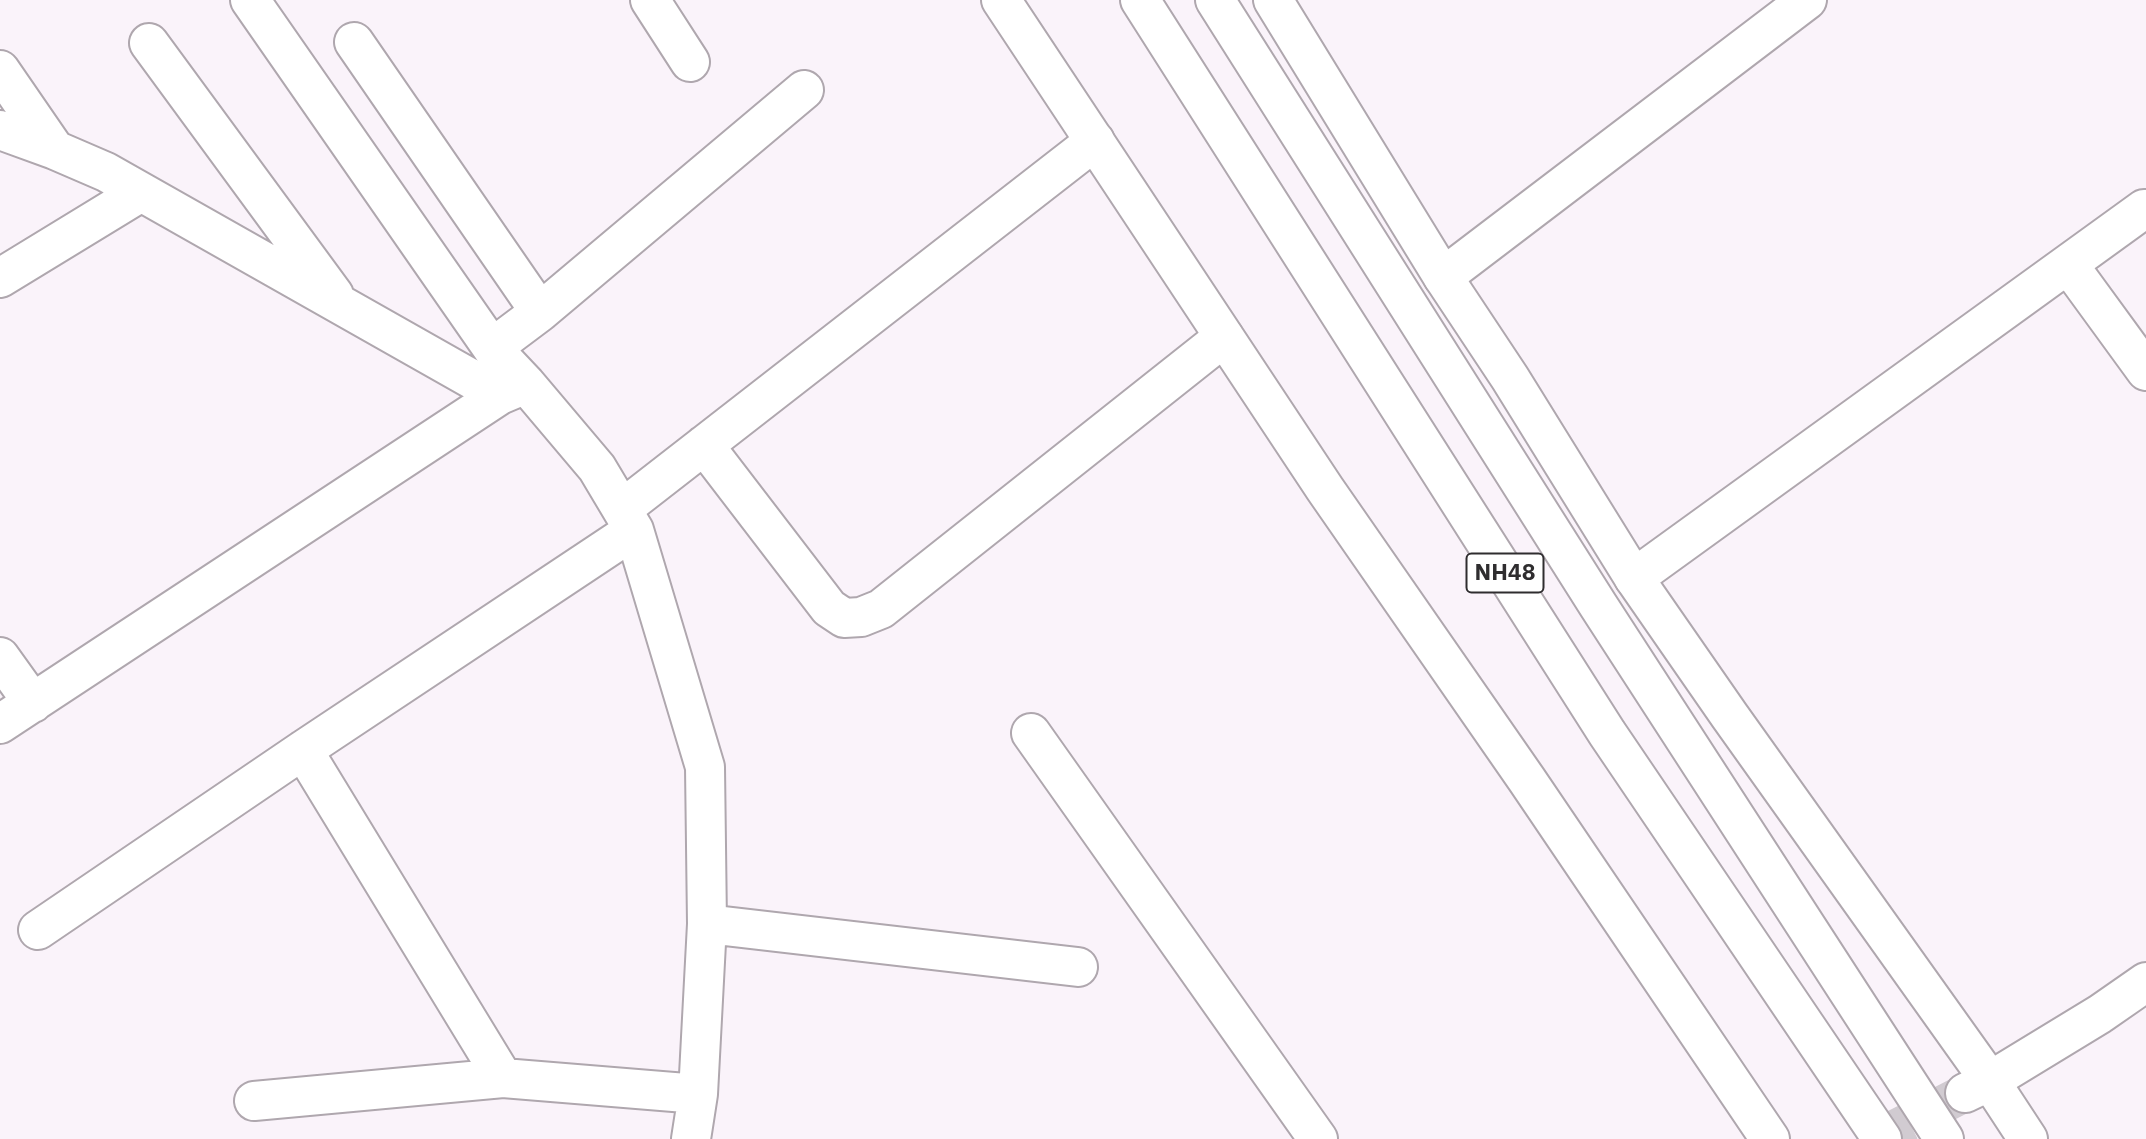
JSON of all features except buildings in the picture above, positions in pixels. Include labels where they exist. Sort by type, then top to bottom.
[{"type":"main road","points":[[250,0],[492,348],[513,390]]},
{"type":"main road","points":[[650,0],[690,62]]},
{"type":"main road","points":[[1001,0],[1333,500],[1770,1139]]},
{"type":"main road","name":"NH48","points":[[1140,0],[1607,733],[1881,1139]]},
{"type":"main road","name":"NH48","points":[[1215,0],[1598,605],[1944,1139]]},
{"type":"main road","points":[[1443,276],[1807,0]]},
{"type":"main road","points":[[1279,2],[1443,276],[1510,378],[1634,578],[1978,1087],[2028,1139]]},
{"type":"main road","points":[[149,43],[342,306]]},
{"type":"main road","points":[[354,43],[540,312]]},
{"type":"main road","points":[[0,70],[55,150]]},
{"type":"main road","points":[[492,348],[540,312],[804,90]]},
{"type":"main road","points":[[0,130],[106,172],[342,306],[513,390],[597,468],[628,519],[705,767],[707,924],[698,1094],[691,1139]]},
{"type":"main road","points":[[38,930],[303,750],[628,519],[704,445],[1095,141]]},
{"type":"main road","points":[[0,278],[141,192]]},
{"type":"main road","points":[[1634,578],[2144,209]]},
{"type":"main road","points":[[2068,264],[2146,371]]},
{"type":"main road","points":[[704,445],[829,608],[844,618],[862,617],[881,608],[1224,337]]},
{"type":"main road","points":[[0,724],[513,390]]},
{"type":"main road","points":[[0,657],[33,703]]},
{"type":"main road","points":[[1031,733],[1318,1139]]},
{"type":"main road","points":[[303,750],[503,1078]]},
{"type":"main road","points":[[707,924],[1077,967]]},
{"type":"main road","points":[[1978,1087],[2100,1014],[2146,982]]},
{"type":"main road","points":[[254,1101],[503,1078],[698,1094]]},
{"type":"tunnel","points":[[1875,1139],[1965,1093]]}]
